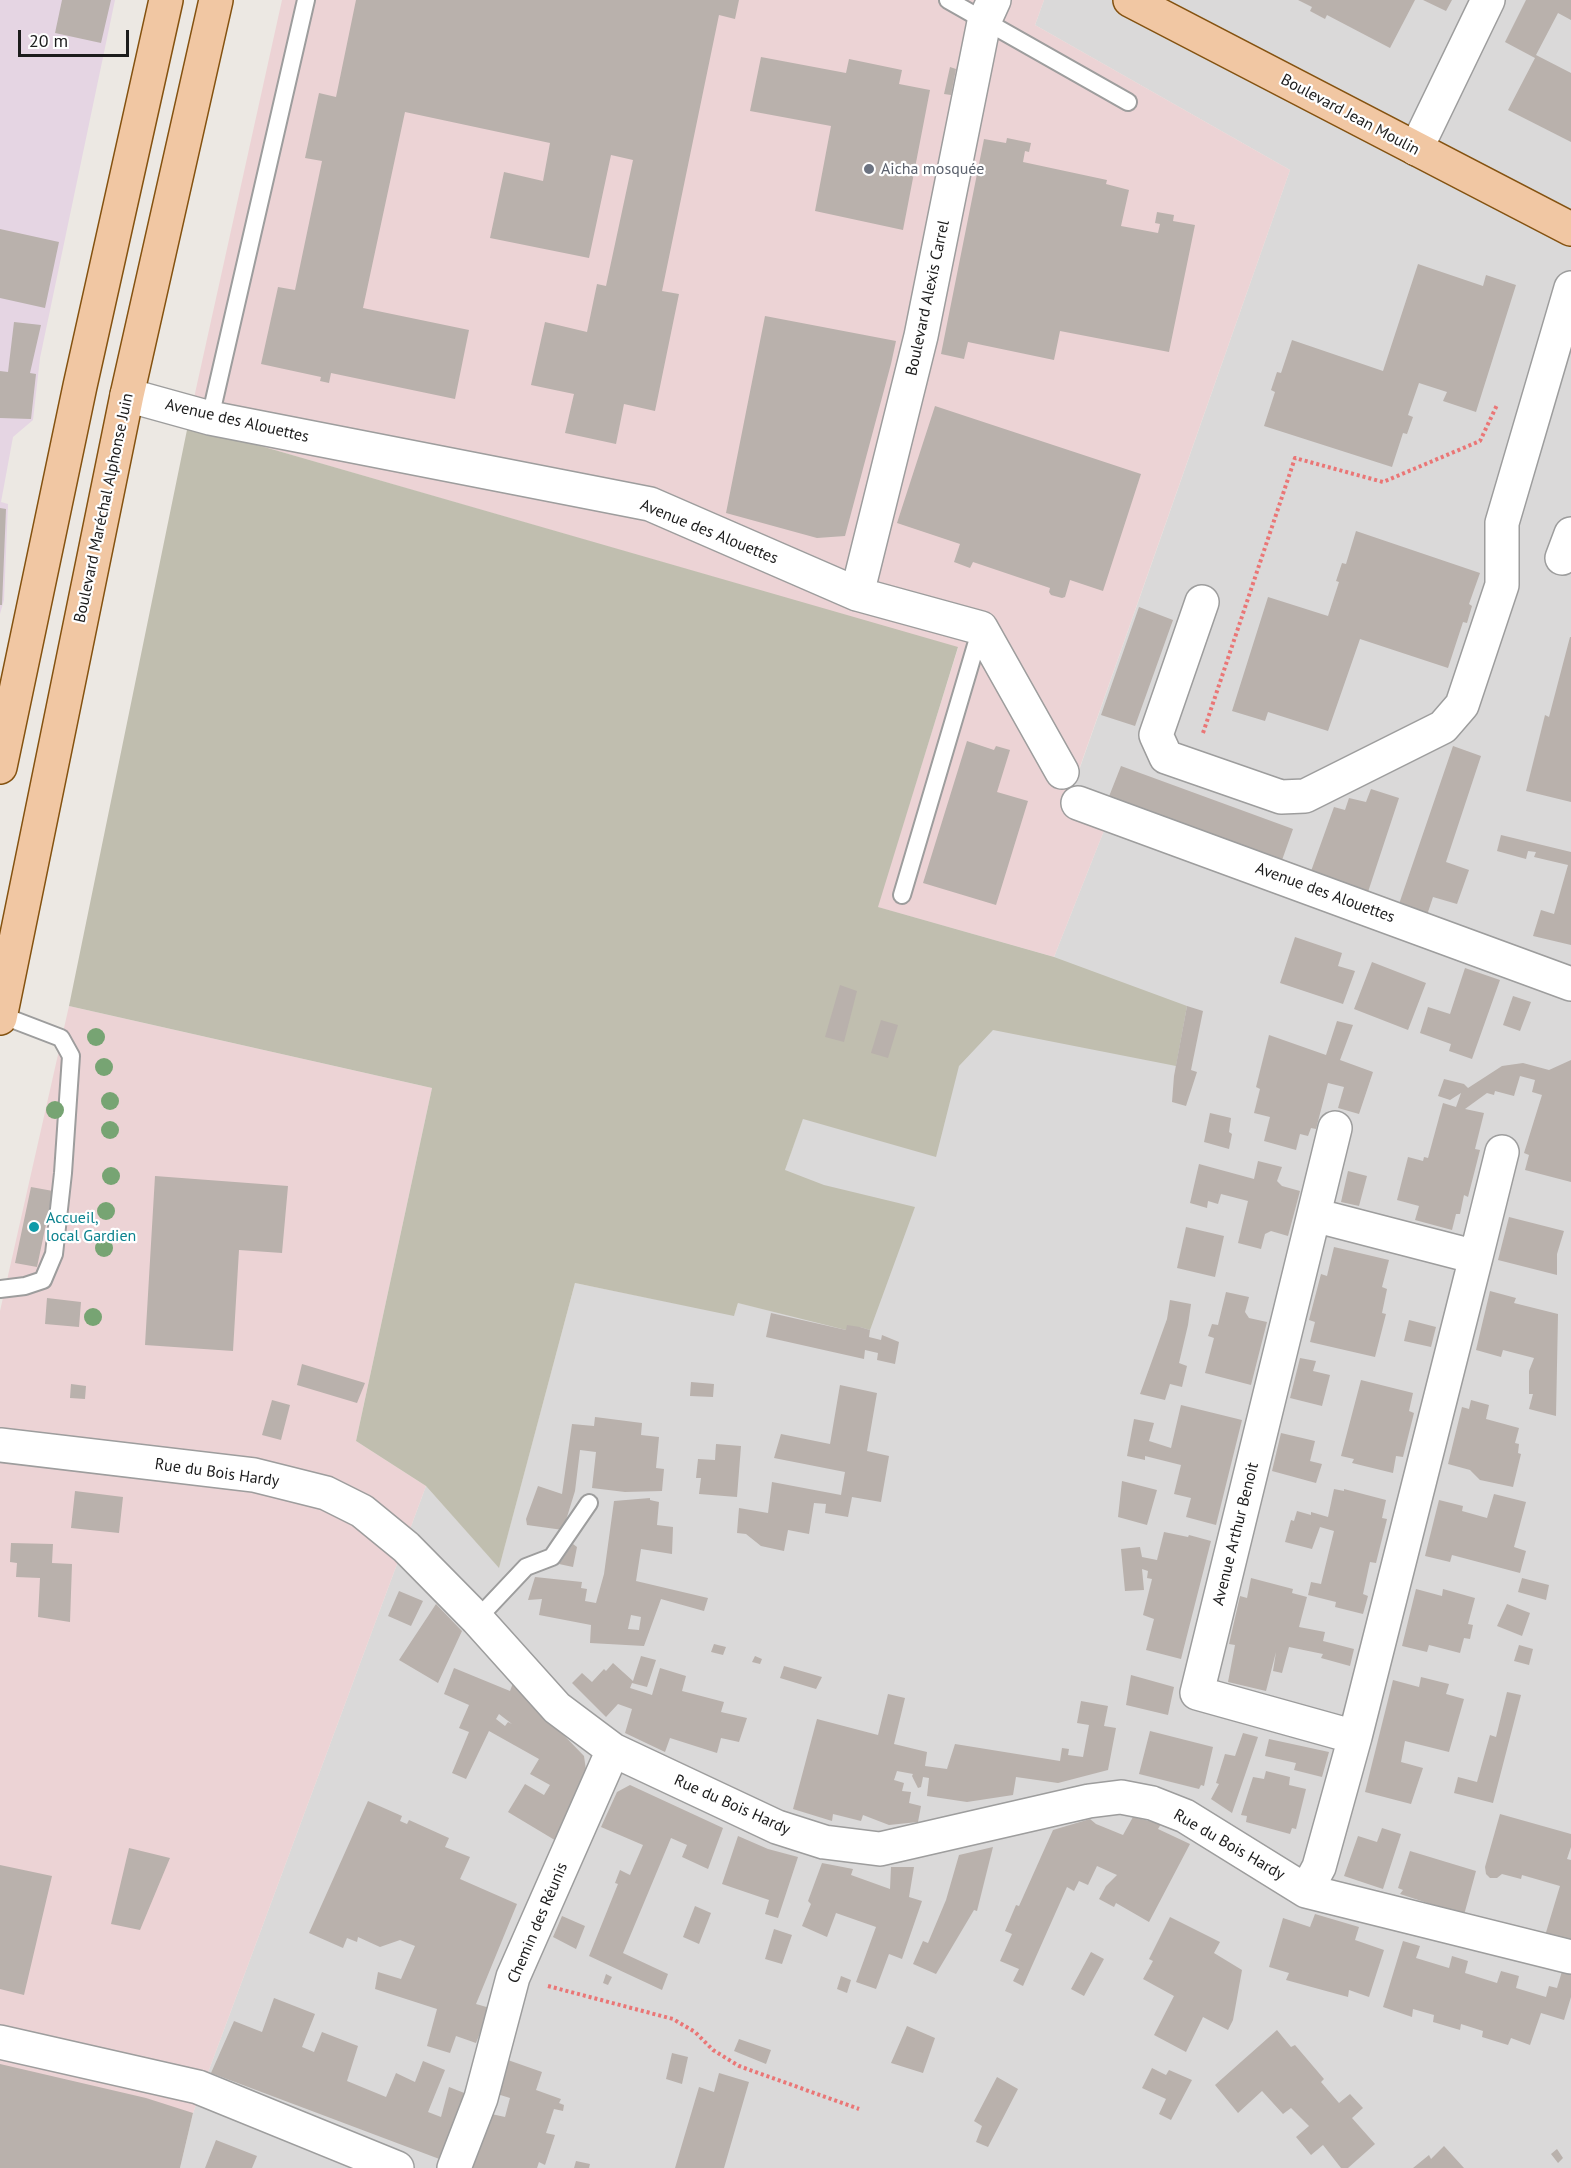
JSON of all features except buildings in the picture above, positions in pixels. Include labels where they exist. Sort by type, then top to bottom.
[{"type":"main road","points":[[0,767],[80,386],[166,0]]},
{"type":"main road","name":"Boulevard Maréchal Alphonse Juin","points":[[0,1017],[127,395],[216,0]]},
{"type":"main road","name":"Boulevard Jean Moulin","points":[[1130,0],[1571,229]]},
{"type":"street","points":[[1416,149],[1488,0]]},
{"type":"street","name":"Boulevard Alexis Carrel","points":[[857,594],[921,336],[989,11]]},
{"type":"street","points":[[1202,602],[1156,735],[1166,757],[1281,798],[1305,796],[1443,728],[1462,705],[1502,585],[1502,523],[1571,288]]},
{"type":"street","name":"Avenue des Alouettes","points":[[127,395],[210,418],[650,504],[857,594],[981,628]]},
{"type":"street","points":[[981,628],[1062,772]]},
{"type":"street","name":"Avenue des Alouettes","points":[[1078,803],[1571,984]]},
{"type":"street","name":"Avenue Arthur Benoit","points":[[1335,1128],[1197,1693],[1355,1737]]},
{"type":"street","points":[[1306,1891],[1319,1867],[1355,1737],[1502,1152]]},
{"type":"street","points":[[1314,1215],[1476,1257]]},
{"type":"street","name":"Rue du Bois Hardy","points":[[0,1445],[254,1475],[326,1493],[362,1512],[406,1547],[477,1619],[557,1708],[613,1750],[777,1827],[824,1842],[880,1849],[1089,1801],[1121,1797],[1152,1803],[1185,1816],[1306,1891],[1571,1958]]},
{"type":"street","name":"Chemin des Réunis","points":[[454,2168],[481,2098],[513,1977],[613,1750]]},
{"type":"street","points":[[0,2042],[198,2086],[397,2168]]},
{"type":"lane","points":[[210,418],[306,0]]},
{"type":"lane","points":[[948,0],[989,11],[1128,102]]},
{"type":"lane","points":[[902,895],[981,628]]},
{"type":"lane","points":[[0,1017],[61,1038],[71,1056],[63,1173],[54,1254],[43,1280],[25,1286],[0,1289]]},
{"type":"lane","points":[[477,1619],[526,1567],[552,1557],[589,1503]]},
{"type":"path","points":[[1191,766],[1295,458],[1383,482],[1480,441],[1499,401]]},
{"type":"path","points":[[513,1977],[601,1998],[673,2019],[695,2032],[713,2050],[739,2066],[859,2109]]},
{"type":"shaded area","points":[[0,0],[115,0],[40,358],[33,420],[13,437],[1,502],[8,504],[4,600],[0,614]]},
{"type":"shaded area","points":[[282,0],[1044,0],[1035,25],[1290,170],[1064,812],[1105,828],[1054,957],[877,907],[958,648],[188,425]]},
{"type":"shaded area","points":[[1044,0],[1571,0],[1571,2168],[180,2168],[193,2113],[426,1486],[499,1567],[575,1283],[734,1315],[877,907],[1054,957],[1105,828],[1064,813],[1290,170],[1035,25]]},
{"type":"shaded area","points":[[188,425],[958,647],[878,907],[1054,957],[1187,1006],[1176,1066],[993,1030],[959,1066],[936,1157],[803,1119],[785,1170],[824,1185],[915,1207],[870,1330],[860,1327],[846,1330],[738,1303],[734,1316],[575,1283],[499,1568],[426,1486],[356,1441],[432,1088],[69,1006]]},
{"type":"shaded area","points":[[69,1006],[432,1088],[356,1441],[426,1486],[193,2113],[0,2168],[0,1311]]},
{"type":"place","name":"Aicha mosquée","points":[[869,169]]},
{"type":"place","name":"Accueil, local Gardien","points":[[34,1227]]}]
